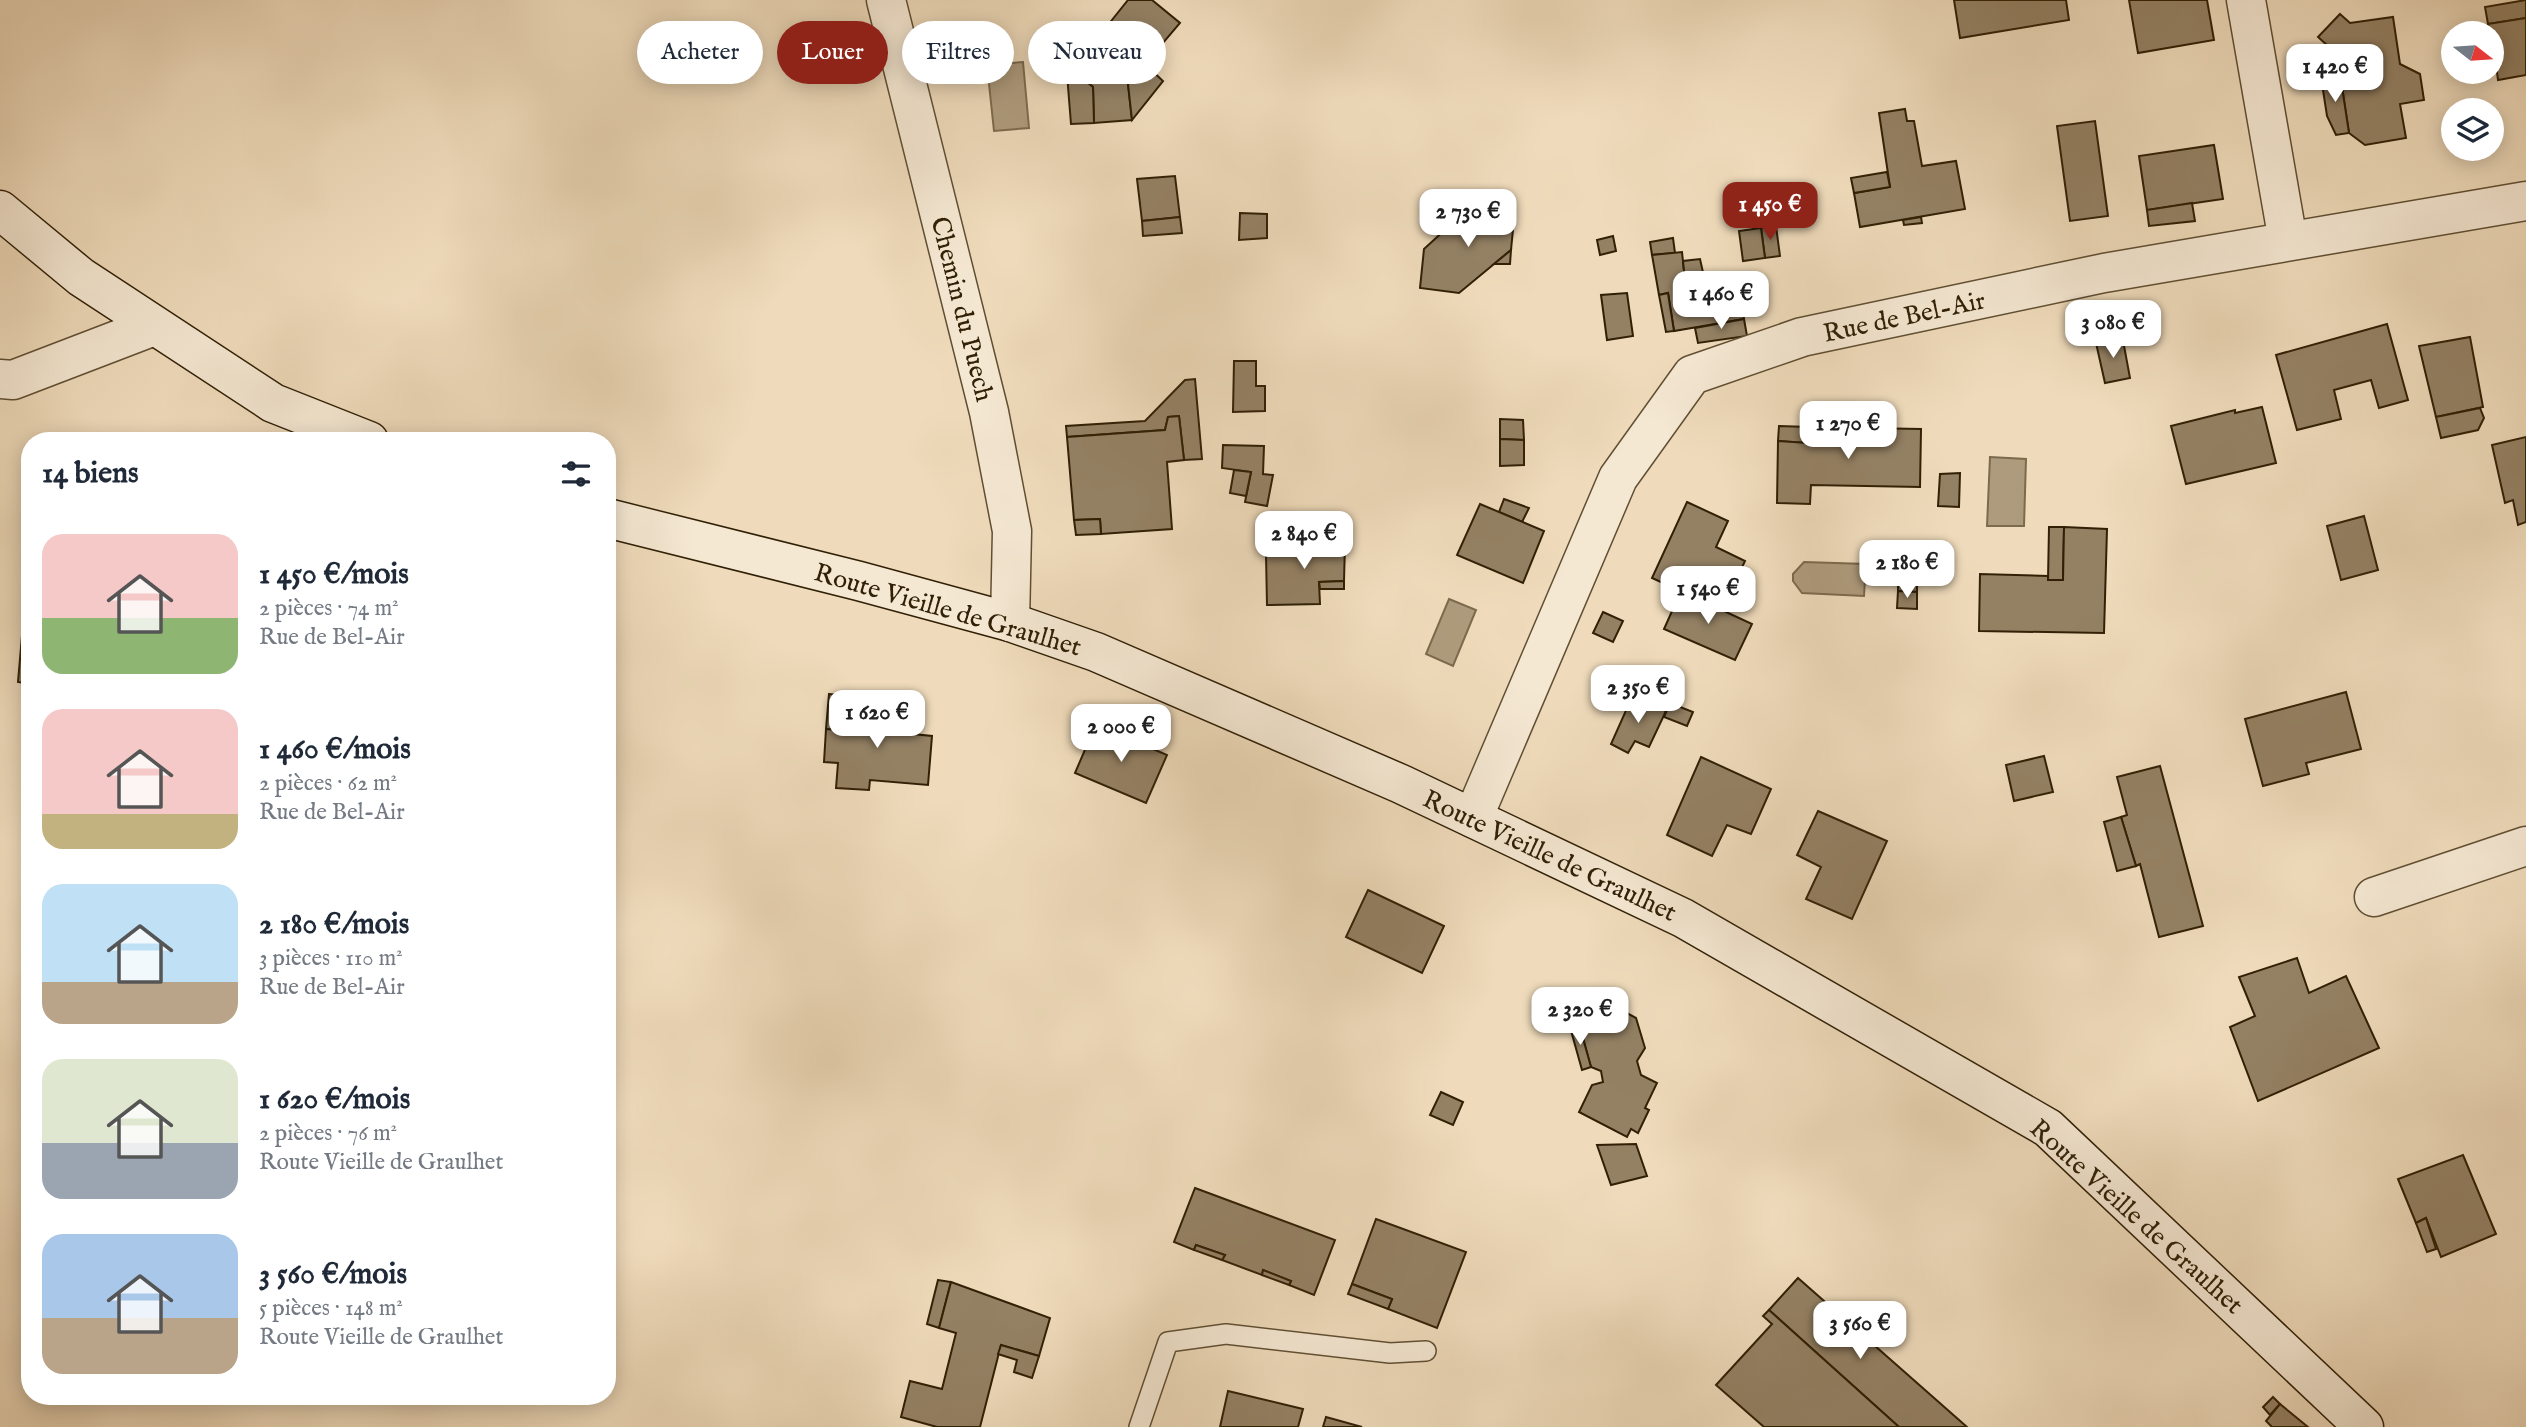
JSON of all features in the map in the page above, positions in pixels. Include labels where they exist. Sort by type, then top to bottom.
[{"type":"street","name":"Chemin du Puech","points":[[886,0],[989,412],[1012,531],[1010,622]]},
{"type":"street","points":[[2246,0],[2288,242]]},
{"type":"street","name":"Rue de Bel-Air","points":[[1473,818],[1618,478],[1692,375],[1802,337],[2104,273],[2526,201]]},
{"type":"street","points":[[0,210],[80,277],[273,403],[346,432]]},
{"type":"street","points":[[0,379],[13,380],[154,326]]},
{"type":"street","name":"Route Vieille de Graulhet","points":[[616,520],[1010,622],[1096,652],[1401,784],[1683,918],[2048,1128],[2364,1427]]},
{"type":"street","points":[[2374,897],[2526,846]]},
{"type":"lane","points":[[1139,1427],[1168,1342],[1226,1335],[1390,1353],[1426,1351]]},
{"type":"shaded area","points":[[1023,62],[1029,128],[994,131],[989,84],[1014,84],[1014,63]]},
{"type":"shaded area","points":[[1990,457],[2026,459],[2024,526],[1987,526]]},
{"type":"shaded area","points":[[1804,562],[1866,564],[1864,596],[1802,593],[1793,581],[1793,574]]},
{"type":"shaded area","points":[[1449,599],[1476,610],[1453,666],[1426,654]]},
{"type":"building","points":[[1128,0],[1152,0],[1180,23],[1166,39],[1166,21],[1111,21]]},
{"type":"building","points":[[1954,0],[2066,0],[2069,20],[1960,38]]},
{"type":"building","points":[[2129,0],[2207,0],[2214,40],[2138,53]]},
{"type":"building","points":[[2526,0],[2526,18],[2487,21],[2485,7]]},
{"type":"building","points":[[2340,14],[2350,23],[2393,17],[2400,64],[2420,74],[2424,100],[2400,104],[2406,138],[2365,145],[2349,133],[2340,74],[2361,71],[2359,58],[2331,63],[2328,46],[2318,37]]},
{"type":"building","points":[[2526,18],[2526,75],[2504,79],[2504,21]]},
{"type":"building","points":[[2340,74],[2349,133],[2336,135],[2327,116],[2321,77]]},
{"type":"building","points":[[1068,84],[1089,84],[1093,87],[1094,123],[1071,124]]},
{"type":"building","points":[[1089,84],[1128,84],[1132,120],[1094,123],[1093,87]]},
{"type":"building","points":[[1128,84],[1161,84],[1132,120]]},
{"type":"building","points":[[1905,109],[1907,121],[1914,121],[1922,166],[1956,161],[1965,209],[1860,227],[1854,193],[1890,187],[1879,113]]},
{"type":"building","points":[[2095,121],[2108,216],[2070,221],[2057,126]]},
{"type":"building","points":[[2214,145],[2223,199],[2147,210],[2139,156]]},
{"type":"building","points":[[1887,172],[1890,187],[1854,193],[1851,178]]},
{"type":"building","points":[[1175,176],[1180,217],[1142,221],[1137,179]]},
{"type":"building","points":[[2192,203],[2195,221],[2149,226],[2147,210]]},
{"type":"building","points":[[1460,204],[1472,205],[1457,221]]},
{"type":"building","points":[[1472,205],[1515,209],[1511,250],[1459,293],[1420,288],[1424,249]]},
{"type":"building","points":[[1240,213],[1267,214],[1267,238],[1239,240]]},
{"type":"building","points":[[1180,217],[1182,233],[1143,236],[1142,221]]},
{"type":"building","points":[[1921,217],[1922,223],[1904,225],[1903,220]]},
{"type":"building","points":[[1776,226],[1780,256],[1765,258],[1761,228]]},
{"type":"building","points":[[1761,228],[1765,258],[1743,261],[1739,231]]},
{"type":"building","points":[[1613,236],[1616,251],[1600,255],[1597,240]]},
{"type":"building","points":[[1673,238],[1675,253],[1652,255],[1650,242]]},
{"type":"building","points":[[1511,250],[1510,264],[1494,264]]},
{"type":"building","points":[[1682,252],[1686,290],[1738,283],[1744,319],[1674,331],[1668,293],[1659,295],[1652,255]]},
{"type":"building","points":[[1700,259],[1704,277],[1685,280],[1683,261]]},
{"type":"building","points":[[1717,276],[1719,285],[1686,290],[1685,280]]},
{"type":"building","points":[[1627,293],[1633,336],[1607,340],[1601,295]]},
{"type":"building","points":[[1668,293],[1674,331],[1666,332],[1659,295]]},
{"type":"building","points":[[1744,319],[1747,336],[1698,343],[1695,328]]},
{"type":"building","points":[[2387,324],[2408,400],[2379,408],[2371,380],[2334,390],[2341,419],[2297,430],[2276,355]]},
{"type":"building","points":[[2122,335],[2130,378],[2105,383],[2096,343]]},
{"type":"building","points":[[2470,337],[2483,407],[2436,417],[2419,346]]},
{"type":"building","points":[[1234,361],[1256,361],[1256,386],[1265,386],[1265,411],[1233,412]]},
{"type":"building","points":[[1195,379],[1202,459],[1184,460],[1179,416],[1168,417],[1165,430],[1067,437],[1066,426],[1145,421],[1185,380]]},
{"type":"building","points":[[2262,407],[2276,463],[2186,484],[2171,426],[2235,410],[2235,413]]},
{"type":"building","points":[[2480,408],[2484,418],[2478,430],[2441,438],[2436,417]]},
{"type":"building","points":[[1179,416],[1184,460],[1167,462],[1172,529],[1101,534],[1100,519],[1074,520],[1067,437],[1165,430],[1168,417]]},
{"type":"building","points":[[1500,419],[1523,420],[1524,440],[1500,439]]},
{"type":"building","points":[[1779,426],[1809,427],[1807,443],[1778,441]]},
{"type":"building","points":[[1809,427],[1921,429],[1920,487],[1811,485],[1810,504],[1777,503],[1778,441],[1807,443]]},
{"type":"building","points":[[2526,437],[2526,522],[2518,525],[2513,500],[2505,503],[2492,445]]},
{"type":"building","points":[[1500,439],[1524,440],[1524,465],[1500,466]]},
{"type":"building","points":[[1223,445],[1264,446],[1263,474],[1273,475],[1267,506],[1245,502],[1251,472],[1222,468]]},
{"type":"building","points":[[1234,470],[1251,472],[1246,496],[1230,493]]},
{"type":"building","points":[[1960,473],[1959,507],[1938,506],[1940,474]]},
{"type":"building","points":[[1504,499],[1529,508],[1522,522],[1499,512]]},
{"type":"building","points":[[1687,502],[1728,521],[1716,547],[1745,561],[1722,610],[1652,578]]},
{"type":"building","points":[[1480,504],[1544,531],[1523,583],[1457,555]]},
{"type":"building","points":[[2364,516],[2378,570],[2341,580],[2327,526]]},
{"type":"building","points":[[1100,519],[1101,534],[1076,535],[1074,520]]},
{"type":"building","points":[[2049,527],[2064,527],[2063,580],[2048,580]]},
{"type":"building","points":[[2064,527],[2107,529],[2104,633],[1979,631],[1980,574],[2048,576],[2048,580],[2063,580]]},
{"type":"building","points":[[1312,534],[1336,534],[1334,543],[1345,544],[1344,581],[1319,582],[1320,604],[1267,605],[1266,555],[1288,556],[1288,542],[1311,543]]},
{"type":"building","points":[[1267,542],[1288,542],[1288,556],[1266,555]]},
{"type":"building","points":[[1898,574],[1917,574],[1917,592],[1898,591]]},
{"type":"building","points":[[1344,581],[1344,589],[1320,589],[1319,582]]},
{"type":"building","points":[[1681,591],[1752,624],[1735,660],[1664,629]]},
{"type":"building","points":[[1898,591],[1917,592],[1917,609],[1897,608]]},
{"type":"building","points":[[1603,612],[1623,621],[1613,642],[1593,633]]},
{"type":"building","points":[[21,647],[21,682],[18,682]]},
{"type":"building","points":[[2346,692],[2361,749],[2306,763],[2309,774],[2263,786],[2245,719]]},
{"type":"building","points":[[829,694],[858,697],[856,731],[826,729]]},
{"type":"building","points":[[858,697],[895,701],[893,732],[932,736],[928,785],[870,780],[869,790],[836,788],[838,763],[824,762],[826,729],[856,731]]},
{"type":"building","points":[[1632,697],[1666,711],[1649,747],[1635,741],[1628,753],[1611,744]]},
{"type":"building","points":[[1670,703],[1693,712],[1687,726],[1664,717]]},
{"type":"building","points":[[1096,724],[1167,755],[1146,803],[1075,773]]},
{"type":"building","points":[[2044,756],[2053,792],[2014,801],[2006,765]]},
{"type":"building","points":[[1701,757],[1771,789],[1751,834],[1727,825],[1712,856],[1667,835]]},
{"type":"building","points":[[2160,766],[2203,926],[2159,937],[2140,864],[2136,866],[2121,817],[2127,815],[2117,777]]},
{"type":"building","points":[[1818,811],[1887,841],[1852,919],[1806,899],[1821,867],[1797,855]]},
{"type":"building","points":[[2121,817],[2136,866],[2117,871],[2104,822]]},
{"type":"building","points":[[1368,890],[1444,926],[1422,973],[1346,937]]},
{"type":"building","points":[[2297,958],[2309,993],[2346,976],[2379,1048],[2258,1101],[2230,1027],[2255,1016],[2239,977]]},
{"type":"building","points":[[1623,1011],[1636,1018],[1645,1048],[1637,1061],[1641,1075],[1657,1083],[1645,1108],[1649,1110],[1638,1133],[1631,1129],[1627,1137],[1579,1112],[1592,1085],[1603,1082],[1601,1071],[1591,1067],[1579,1024]]},
{"type":"building","points":[[1579,1024],[1591,1067],[1582,1070],[1570,1027]]},
{"type":"building","points":[[1441,1092],[1463,1102],[1453,1125],[1430,1115]]},
{"type":"building","points":[[1636,1144],[1647,1176],[1611,1185],[1597,1145]]},
{"type":"building","points":[[2463,1155],[2496,1234],[2441,1257],[2426,1218],[2416,1223],[2398,1179]]},
{"type":"building","points":[[1195,1188],[1335,1240],[1314,1295],[1289,1285],[1291,1281],[1263,1270],[1262,1275],[1222,1260],[1225,1255],[1196,1245],[1194,1250],[1174,1242]]},
{"type":"building","points":[[2426,1218],[2436,1249],[2427,1252],[2416,1223]]},
{"type":"building","points":[[1376,1219],[1466,1252],[1437,1328],[1388,1309],[1392,1299],[1352,1284]]},
{"type":"building","points":[[1196,1245],[1225,1255],[1222,1260],[1194,1250]]},
{"type":"building","points":[[1263,1270],[1291,1281],[1289,1285],[1262,1275]]},
{"type":"building","points":[[1798,1278],[1967,1427],[1899,1427],[1769,1310]]},
{"type":"building","points":[[938,1280],[951,1282],[939,1328],[927,1324]]},
{"type":"building","points":[[951,1282],[1050,1318],[1039,1356],[1001,1345],[980,1427],[937,1427],[901,1417],[910,1381],[942,1389],[956,1333],[939,1328]]},
{"type":"building","points":[[1352,1284],[1392,1299],[1388,1309],[1348,1294]]},
{"type":"building","points":[[1769,1310],[1899,1427],[1764,1427],[1716,1385],[1772,1324],[1763,1316]]},
{"type":"building","points":[[1001,1345],[1039,1356],[1032,1378],[1014,1372],[1017,1360],[998,1354]]},
{"type":"building","points":[[1228,1391],[1303,1409],[1298,1427],[1220,1427]]},
{"type":"building","points":[[2273,1397],[2280,1404],[2270,1415],[2263,1407]]},
{"type":"building","points":[[2280,1404],[2308,1427],[2272,1427],[2266,1421]]},
{"type":"building","points":[[1326,1417],[1362,1427],[1323,1427]]}]
